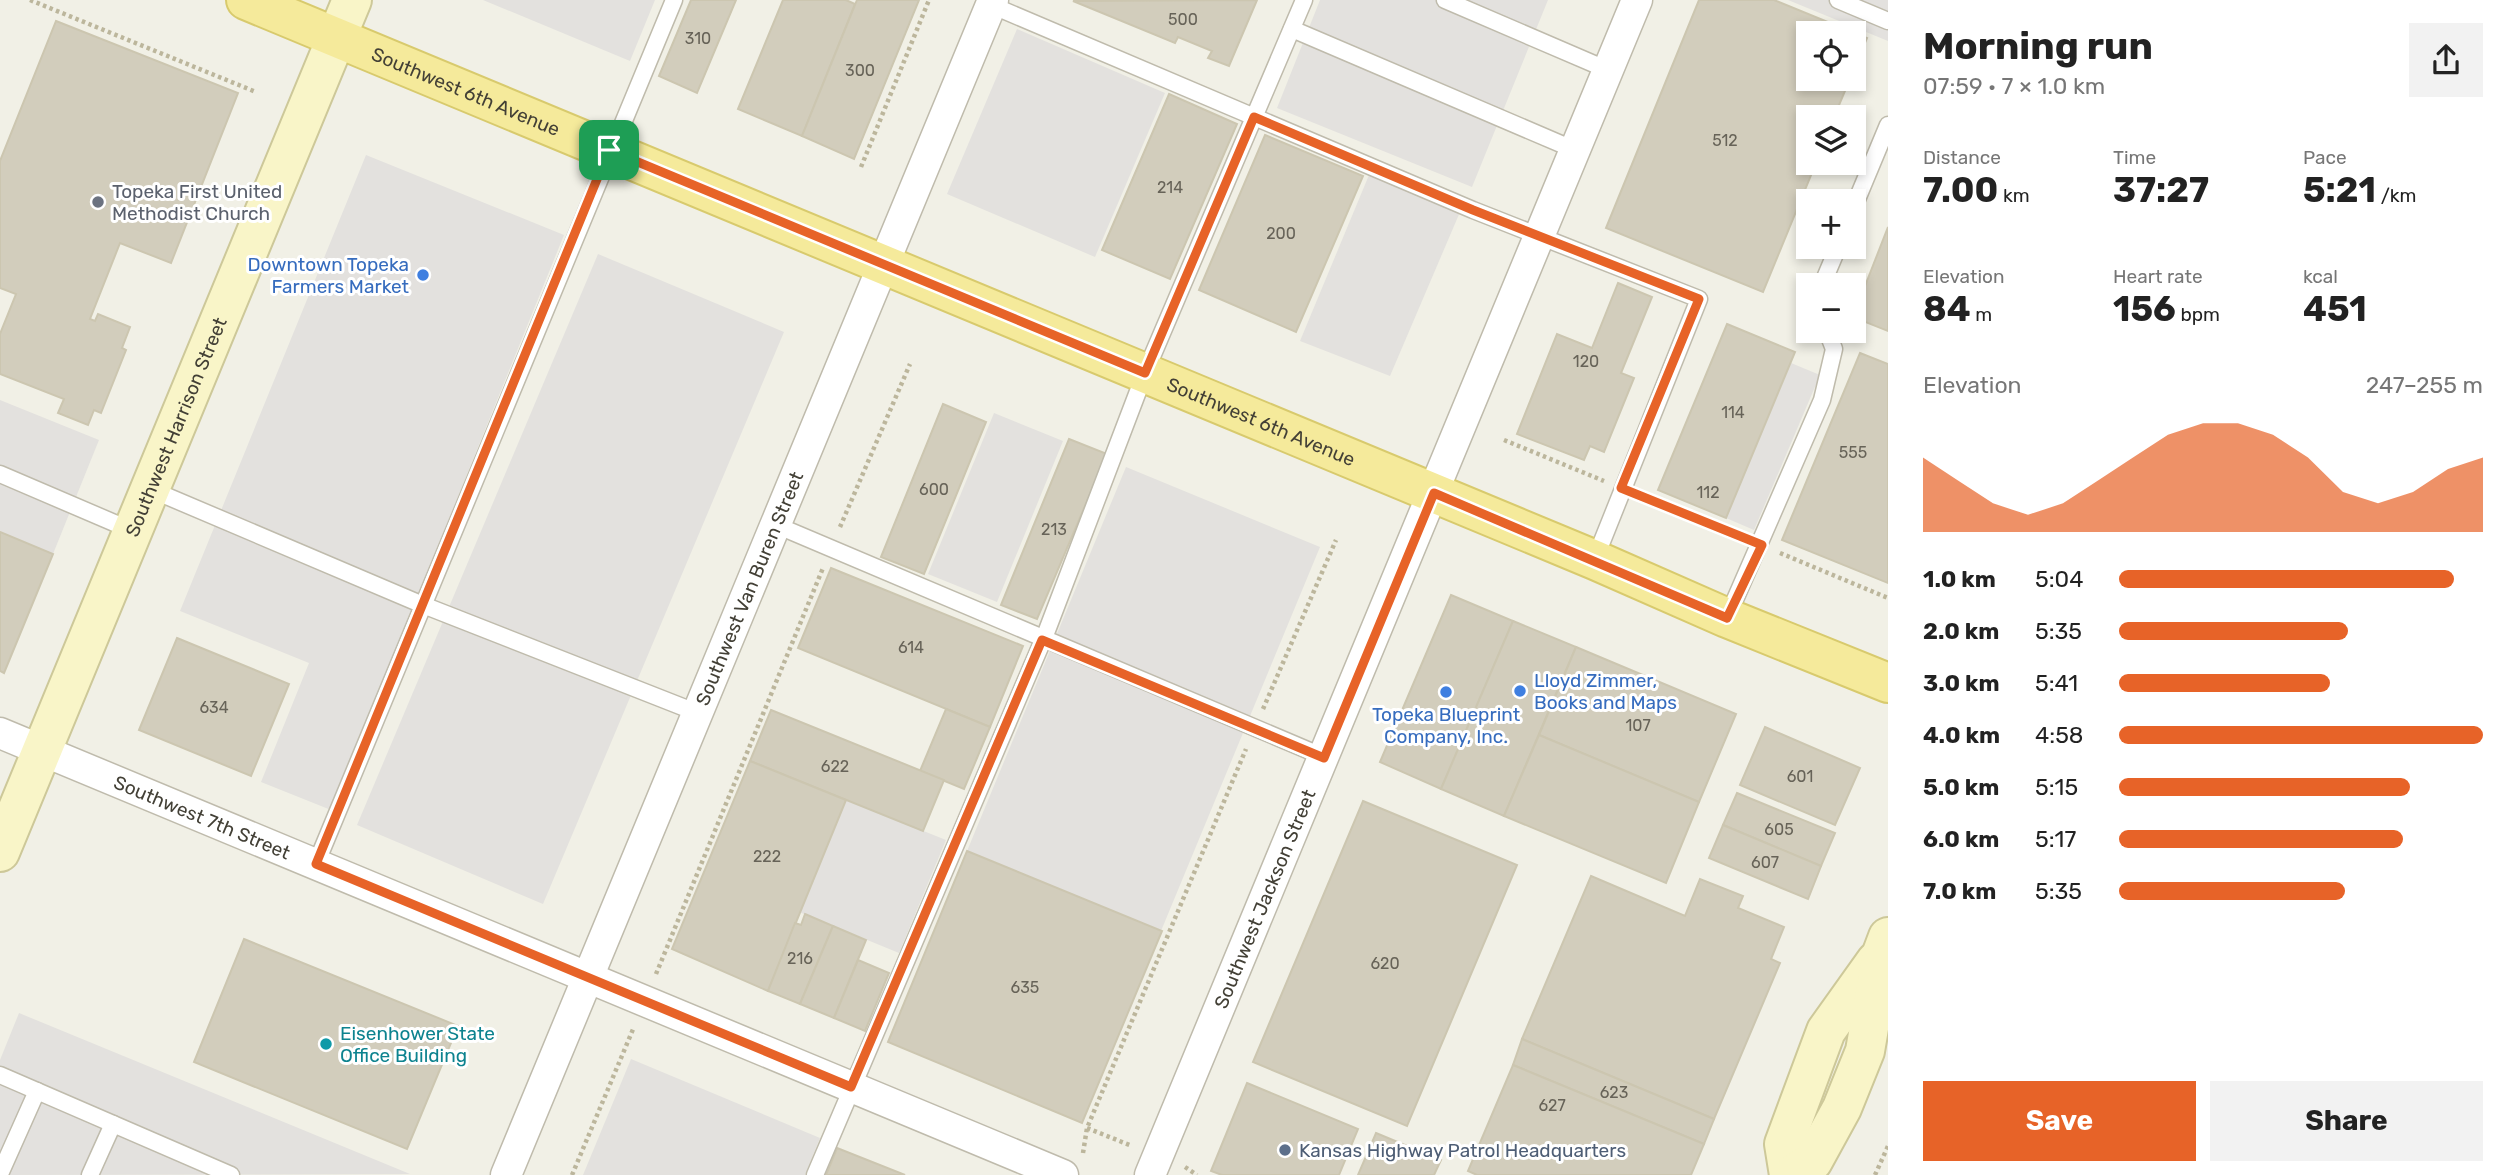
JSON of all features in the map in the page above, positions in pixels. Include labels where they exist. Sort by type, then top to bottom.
[{"type":"main road","name":"Southwest 6th Avenue","points":[[246,0],[1595,560],[1727,618],[1888,682]]},
{"type":"main road","name":"Southwest Harrison Street","points":[[0,852],[352,0]]},
{"type":"main road","points":[[1790,1175],[1813,1161],[1842,1108],[1864,1051],[1886,949]]},
{"type":"street","name":"Southwest Jackson Street","points":[[1150,1175],[1637,0]]},
{"type":"street","name":"Southwest Van Buren Street","points":[[506,1175],[992,2]]},
{"type":"street","name":"Southwest 7th Street","points":[[0,733],[1063,1175]]},
{"type":"lane","points":[[316,864],[609,150],[674,0]]},
{"type":"lane","points":[[815,1175],[1042,640],[1145,373],[1304,0]]},
{"type":"lane","points":[[1445,0],[1608,70]]},
{"type":"lane","points":[[1838,0],[1888,21]]},
{"type":"lane","points":[[992,2],[1254,117],[1699,299],[1621,488],[1595,560]]},
{"type":"lane","points":[[1292,29],[1575,150]]},
{"type":"lane","points":[[1861,189],[1888,125]]},
{"type":"lane","points":[[1727,618],[1762,545],[1822,400],[1833,349],[1831,343]]},
{"type":"lane","points":[[0,474],[133,531]]},
{"type":"lane","points":[[150,489],[423,605],[698,713]]},
{"type":"lane","points":[[776,525],[1324,758]]},
{"type":"lane","points":[[0,1075],[113,1124],[195,1168],[231,1175]]},
{"type":"lane","points":[[0,1174],[37,1091]]},
{"type":"lane","points":[[90,1175],[113,1124]]},
{"type":"path","points":[[30,0],[256,92]]},
{"type":"path","points":[[861,167],[929,0]]},
{"type":"path","points":[[572,1175],[909,364]]},
{"type":"path","points":[[1504,440],[1888,598]]},
{"type":"path","points":[[1087,1128],[1336,540]]},
{"type":"path","points":[[1875,1175],[1888,1146]]},
{"type":"path","points":[[1192,1170],[1197,1175]]},
{"type":"shaded area","points":[[483,0],[655,0],[630,61]]},
{"type":"shaded area","points":[[1320,0],[1548,0],[1472,187],[1277,108]]},
{"type":"shaded area","points":[[1788,0],[1888,0],[1888,41],[1866,32],[1866,21],[1839,21]]},
{"type":"shaded area","points":[[1017,29],[1165,93],[1095,257],[947,194]]},
{"type":"shaded area","points":[[366,155],[564,235],[331,810],[261,782],[309,663],[180,611]]},
{"type":"shaded area","points":[[1369,175],[1460,212],[1390,376],[1300,341]]},
{"type":"shaded area","points":[[598,254],[784,332],[543,904],[357,825]]},
{"type":"shaded area","points":[[1791,363],[1820,375],[1754,530],[1726,518]]},
{"type":"shaded area","points":[[0,400],[99,440],[53,554],[0,532]]},
{"type":"shaded area","points":[[994,413],[1063,441],[997,602],[928,574]]},
{"type":"shaded area","points":[[1126,467],[1320,547],[1161,931],[967,851]]},
{"type":"shaded area","points":[[846,800],[946,840],[899,953],[799,912]]},
{"type":"shaded area","points":[[19,1013],[410,1174],[0,1175],[0,1060]]},
{"type":"shaded area","points":[[631,1059],[820,1138],[805,1175],[583,1175]]},
{"type":"building","points":[[691,0],[736,0],[697,93],[659,76]]},
{"type":"building","points":[[783,0],[846,0],[855,4],[802,136],[738,109]]},
{"type":"building","points":[[857,0],[919,0],[854,159],[802,136]]},
{"type":"building","points":[[1257,0],[1229,66],[1208,58],[1212,51],[1178,37],[1175,43],[1073,1]]},
{"type":"building","points":[[1699,0],[1774,0],[1825,21],[1796,21],[1796,91],[1845,91],[1839,105],[1796,105],[1796,175],[1811,175],[1805,189],[1796,189],[1796,212],[1763,292],[1606,228]]},
{"type":"building","name":"Topeka First United Methodist Church","points":[[56,21],[238,93],[171,263],[120,243],[90,319],[95,321],[98,314],[130,327],[122,348],[126,350],[101,413],[94,410],[88,425],[58,413],[64,399],[0,374],[0,334],[16,294],[0,288],[0,161]]},
{"type":"building","points":[[1169,94],[1237,124],[1170,279],[1102,250]]},
{"type":"building","points":[[1265,135],[1363,176],[1296,332],[1199,290]]},
{"type":"building","points":[[1888,227],[1888,331],[1866,322],[1866,284]]},
{"type":"building","points":[[1618,283],[1652,297],[1621,373],[1634,378],[1604,452],[1590,446],[1584,460],[1517,434],[1557,334],[1592,348]]},
{"type":"building","points":[[1727,324],[1795,352],[1726,518],[1658,490]]},
{"type":"building","points":[[1860,353],[1888,364],[1888,583],[1782,540]]},
{"type":"building","points":[[943,404],[986,422],[924,574],[881,557]]},
{"type":"building","points":[[1069,439],[1107,454],[1037,619],[1001,605]]},
{"type":"building","points":[[0,532],[53,554],[4,673],[0,671]]},
{"type":"building","points":[[831,568],[1023,646],[990,727],[798,648]]},
{"type":"building","name":"Topeka Blueprint Company, Inc.","points":[[1451,595],[1513,621],[1441,789],[1380,762]]},
{"type":"building","name":"Lloyd Zimmer, Books and Maps","points":[[1513,621],[1576,647],[1504,816],[1441,789]]},
{"type":"building","points":[[177,638],[289,684],[251,776],[139,730]]},
{"type":"building","points":[[1576,647],[1736,714],[1699,802],[1539,735]]},
{"type":"building","points":[[946,709],[990,727],[964,789],[920,771]]},
{"type":"building","points":[[771,710],[944,780],[923,831],[750,761]]},
{"type":"building","points":[[1765,727],[1860,768],[1835,825],[1740,785]]},
{"type":"building","points":[[1539,735],[1699,802],[1666,883],[1504,816]]},
{"type":"building","points":[[750,761],[846,800],[768,991],[672,949]]},
{"type":"building","points":[[1737,793],[1835,833],[1821,866],[1723,825]]},
{"type":"building","points":[[1363,801],[1517,865],[1407,1126],[1253,1062]]},
{"type":"building","points":[[1723,825],[1821,866],[1808,899],[1709,858]]},
{"type":"building","points":[[967,851],[1162,931],[1082,1123],[888,1042]]},
{"type":"building","points":[[1591,876],[1685,916],[1700,879],[1743,896],[1738,908],[1784,927],[1771,959],[1780,963],[1714,1119],[1522,1039]]},
{"type":"building","points":[[805,914],[833,926],[800,1004],[768,991],[795,923],[801,925]]},
{"type":"building","points":[[833,926],[866,940],[834,1018],[800,1004]]},
{"type":"building","name":"Eisenhower State Office Building","points":[[244,939],[458,1026],[407,1149],[194,1062]]},
{"type":"building","points":[[858,960],[889,973],[865,1031],[834,1018]]},
{"type":"building","points":[[1522,1039],[1714,1119],[1704,1144],[1513,1065]]},
{"type":"building","points":[[1513,1065],[1704,1144],[1691,1175],[1477,1175],[1468,1171]]},
{"type":"building","name":"Kansas Highway Patrol Headquarters","points":[[1247,1083],[1358,1129],[1339,1175],[1222,1175],[1211,1171]]},
{"type":"building","points":[[1376,1133],[1441,1160],[1434,1175],[1358,1175]]},
{"type":"building","points":[[837,1148],[905,1175],[826,1175]]},
{"type":"place","name":"Topeka First United Methodist Church","points":[[98,202]]},
{"type":"place","name":"Downtown Topeka Farmers Market","points":[[423,275]]},
{"type":"place","name":"Lloyd Zimmer, Books and Maps","points":[[1520,691]]},
{"type":"place","name":"Topeka Blueprint Company, Inc.","points":[[1446,692]]},
{"type":"place","name":"Eisenhower State Office Building","points":[[326,1044]]},
{"type":"place","name":"Kansas Highway Patrol Headquarters","points":[[1285,1150]]},
{"type":"route","points":[[1254,117],[1473,210],[1699,299],[1621,488],[1762,545],[1727,618],[1434,493],[1324,758],[1042,640],[851,1087],[316,864],[609,150],[1145,373],[1254,117]]}]
